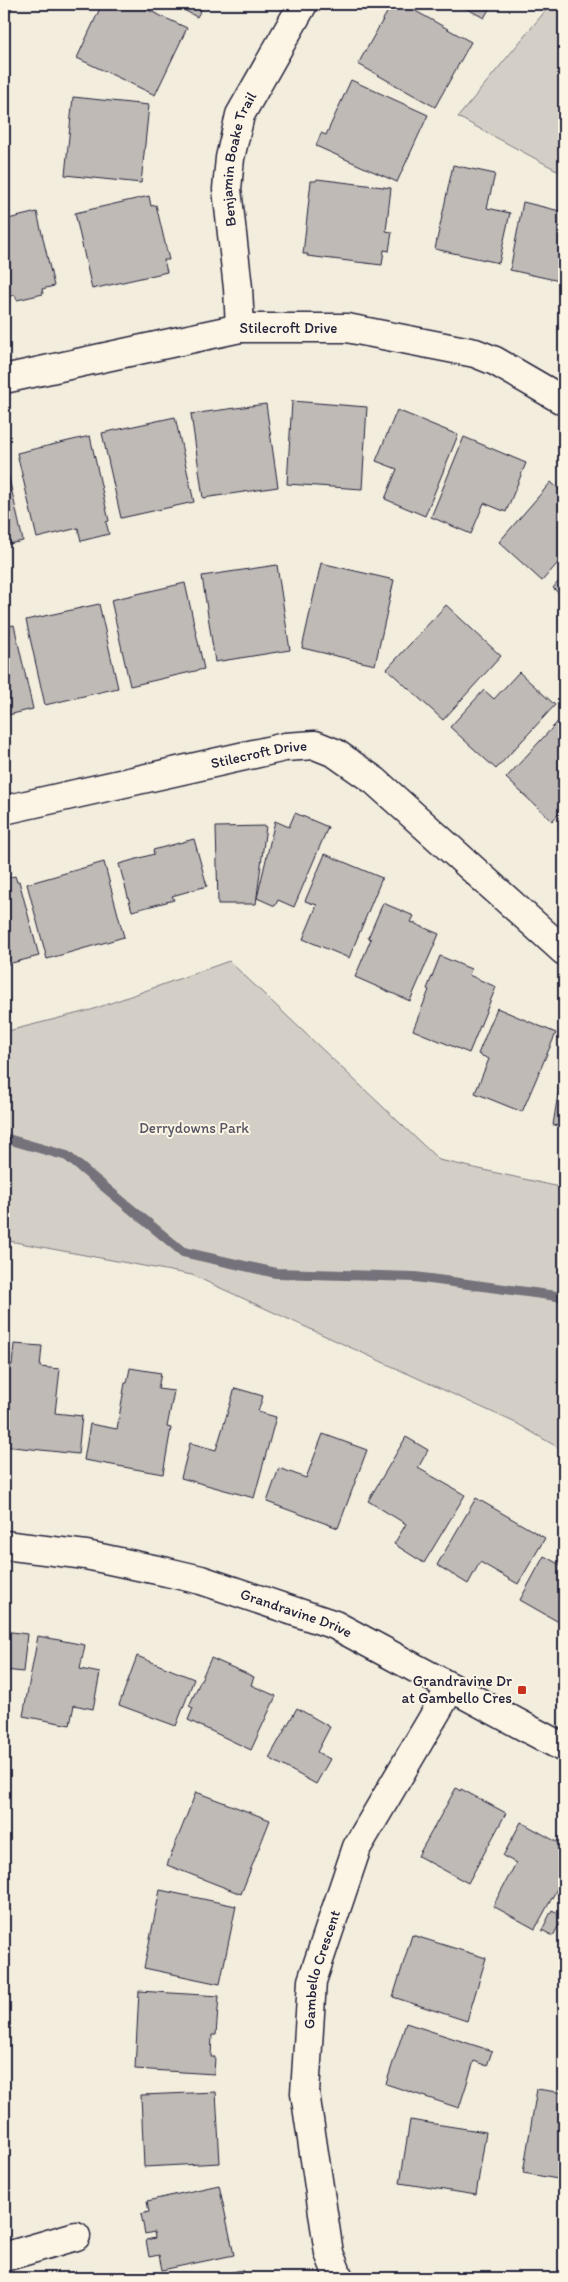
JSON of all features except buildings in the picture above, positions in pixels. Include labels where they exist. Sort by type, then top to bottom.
[{"type":"street","name":"Benjamin Boake Trail","points":[[240,328],[238,288],[227,189],[230,158],[240,115],[303,4]]},
{"type":"street","name":"Stilecroft Drive","points":[[4,379],[240,328],[347,328],[475,353],[495,361],[564,401]]},
{"type":"street","name":"Stilecroft Drive","points":[[4,810],[285,747],[315,745],[335,753],[375,781],[564,951]]},
{"type":"street","name":"Grandravine Drive","points":[[4,1545],[86,1555],[201,1580],[335,1625],[564,1748]]},
{"type":"street","name":"Gambello Crescent","points":[[339,2278],[329,2254],[305,2093],[312,1981],[357,1847],[452,1688]]},
{"type":"street","points":[[4,2257],[76,2236]]},
{"type":"green space","points":[[551,4],[564,4],[564,174],[458,117]]},
{"type":"green space","name":"Derrydowns Park","points":[[229,961],[439,1160],[564,1188],[564,1451],[518,1424],[192,1275],[4,1240],[4,1032],[91,1010]]},
{"type":"waterway","points":[[4,1138],[67,1156],[183,1252],[276,1273],[415,1277],[564,1297]]},
{"type":"place","name":"Grandravine Dr at Gambello Cres","points":[[522,1690]]}]
